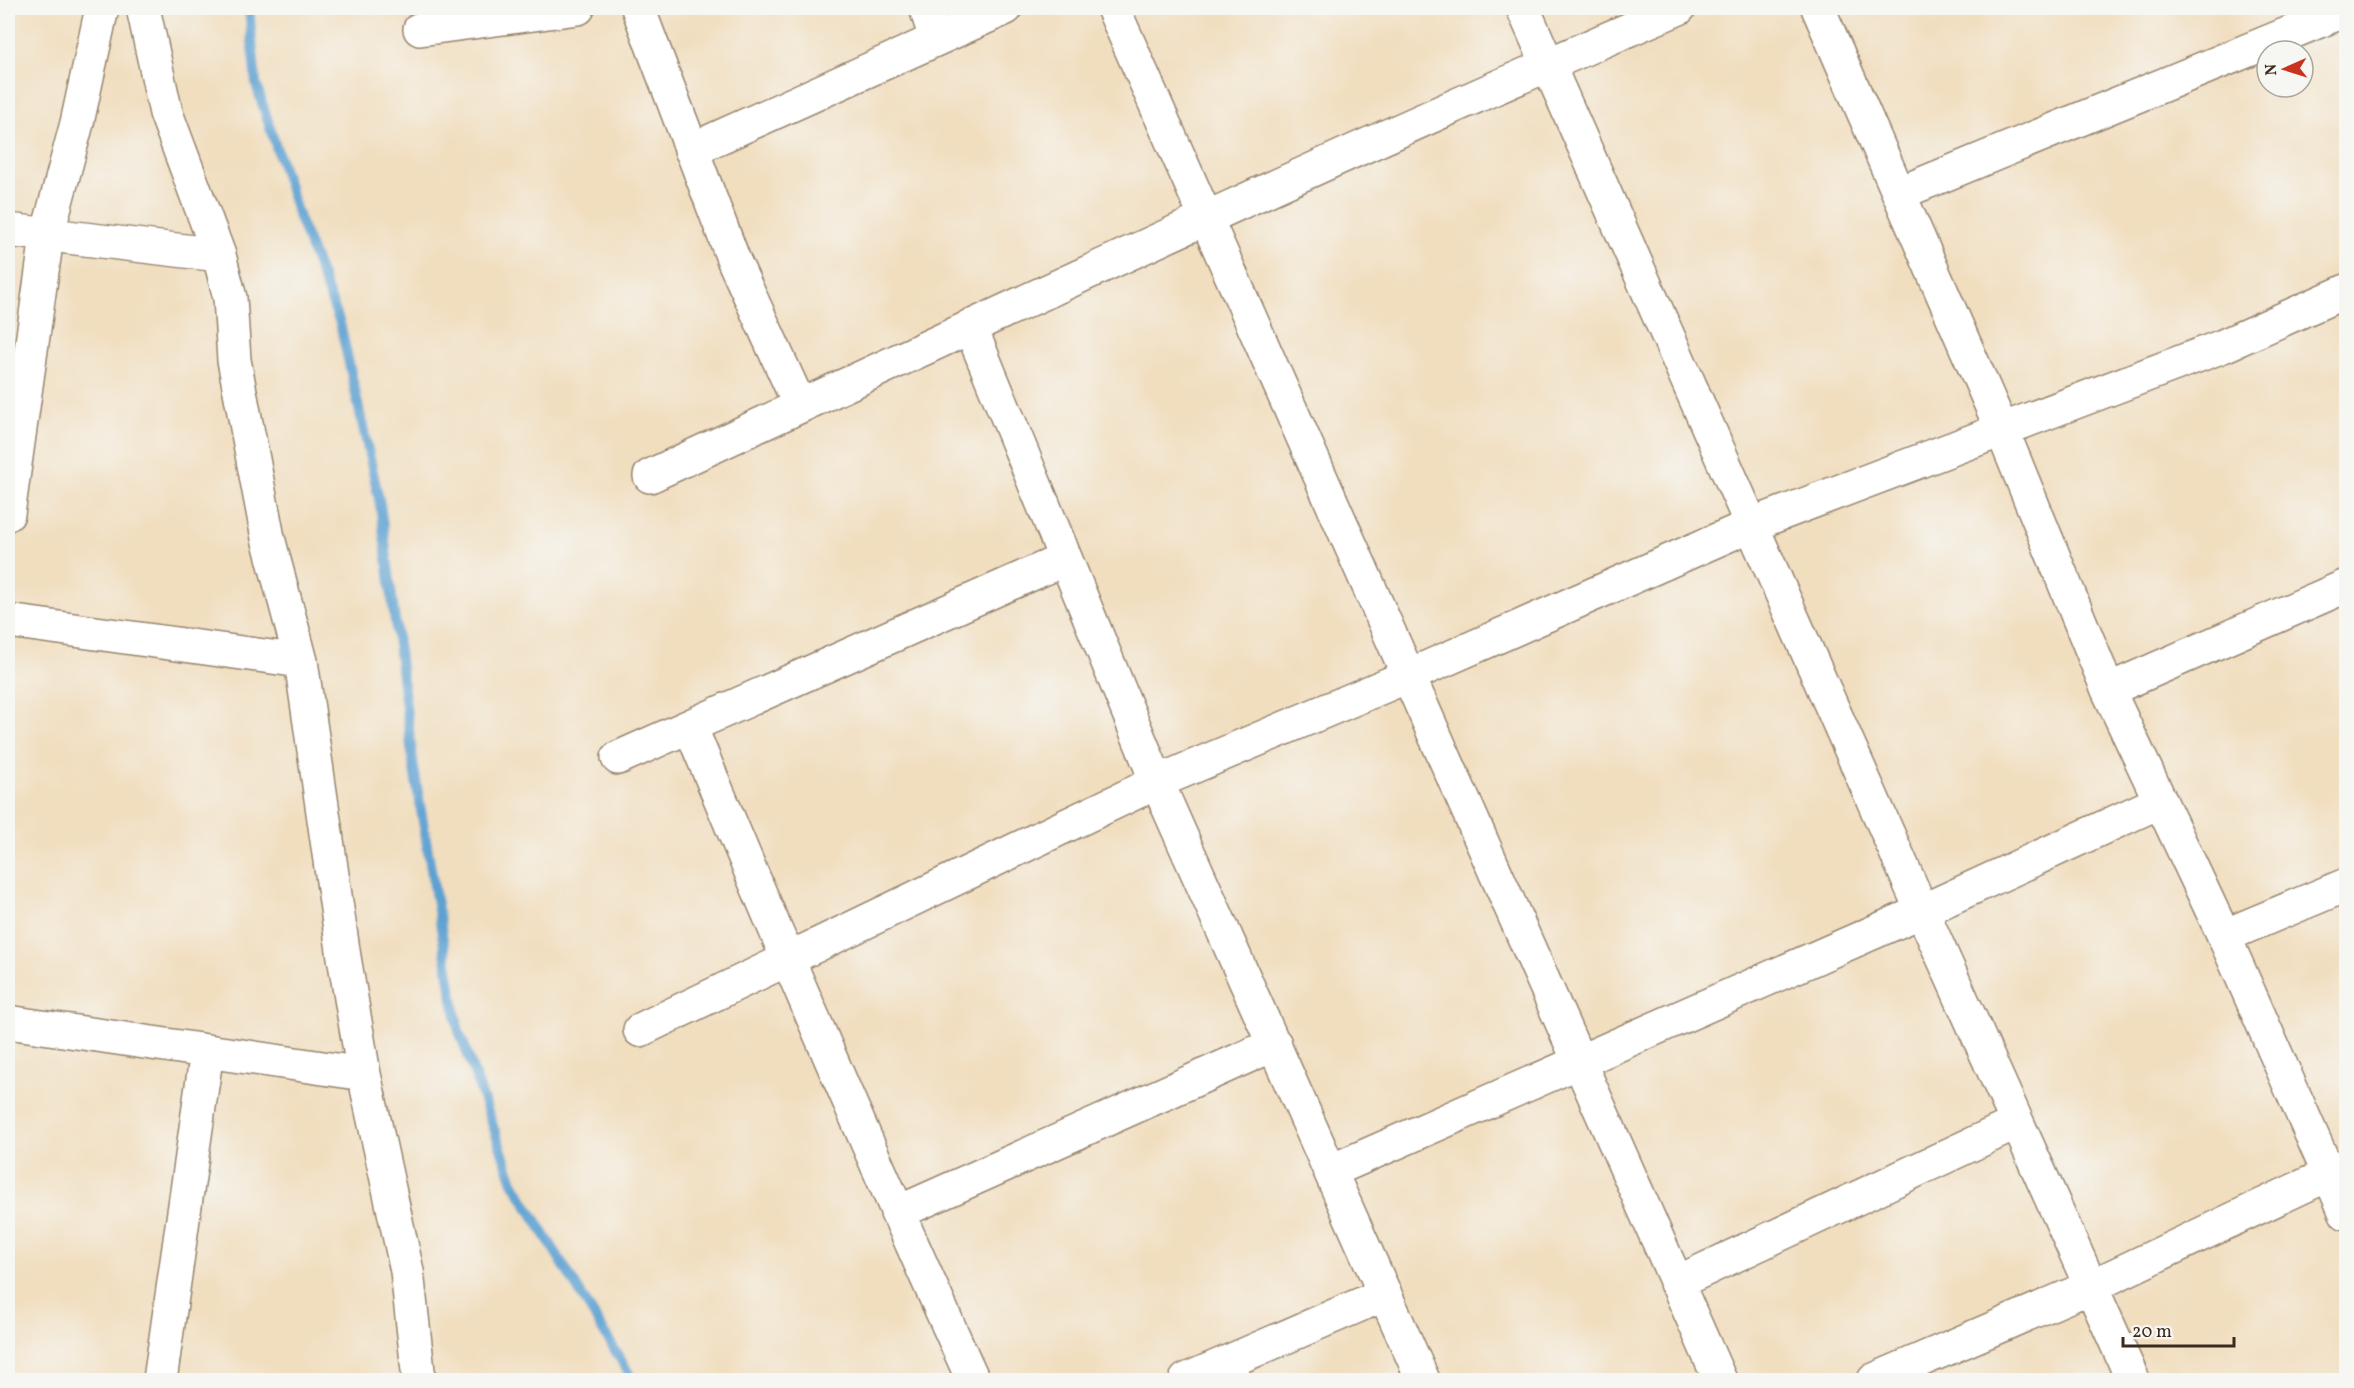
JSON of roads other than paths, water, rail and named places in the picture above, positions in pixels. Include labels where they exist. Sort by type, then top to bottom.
[{"type":"street","points":[[8,514],[47,236],[102,8]]},
{"type":"street","points":[[143,8],[166,113],[219,255],[230,298],[234,360],[262,506],[301,661],[344,957],[364,1074],[407,1271],[419,1380]]},
{"type":"street","points":[[420,28],[578,8]]},
{"type":"street","points":[[638,8],[735,261],[800,406]]},
{"type":"street","points":[[926,8],[936,39]]},
{"type":"street","points":[[691,150],[1006,8]]},
{"type":"street","points":[[1113,8],[1720,1380]]},
{"type":"street","points":[[1523,8],[1922,911],[2133,1380]]},
{"type":"street","points":[[650,476],[970,326],[1547,64],[1679,8]]},
{"type":"street","points":[[1818,8],[2002,430],[2108,690],[2337,1170],[2346,1213]]},
{"type":"street","points":[[1900,193],[2346,10]]},
{"type":"street","points":[[8,230],[219,255]]},
{"type":"street","points":[[640,1030],[1157,782],[1408,676],[1751,525],[2223,346],[2346,291]]},
{"type":"street","points":[[970,326],[1157,782],[1423,1380]]},
{"type":"street","points":[[618,758],[1065,559]]},
{"type":"street","points":[[2108,690],[2346,586]]},
{"type":"street","points":[[8,621],[301,661]]},
{"type":"street","points":[[690,726],[787,959],[897,1213],[973,1380]]},
{"type":"street","points":[[1331,1171],[1922,911],[2161,801]]},
{"type":"street","points":[[2224,936],[2346,885]]},
{"type":"street","points":[[8,1022],[364,1074]]},
{"type":"street","points":[[897,1213],[1275,1044]]},
{"type":"street","points":[[160,1380],[207,1052]]},
{"type":"street","points":[[1676,1283],[2018,1123]]},
{"type":"street","points":[[1874,1380],[2090,1287],[2337,1170]]},
{"type":"street","points":[[1186,1380],[1385,1294]]},
{"type":"waterway","points":[[249,8],[256,84],[299,218],[340,323],[380,504],[414,769],[458,1028],[513,1182],[633,1380]]}]
